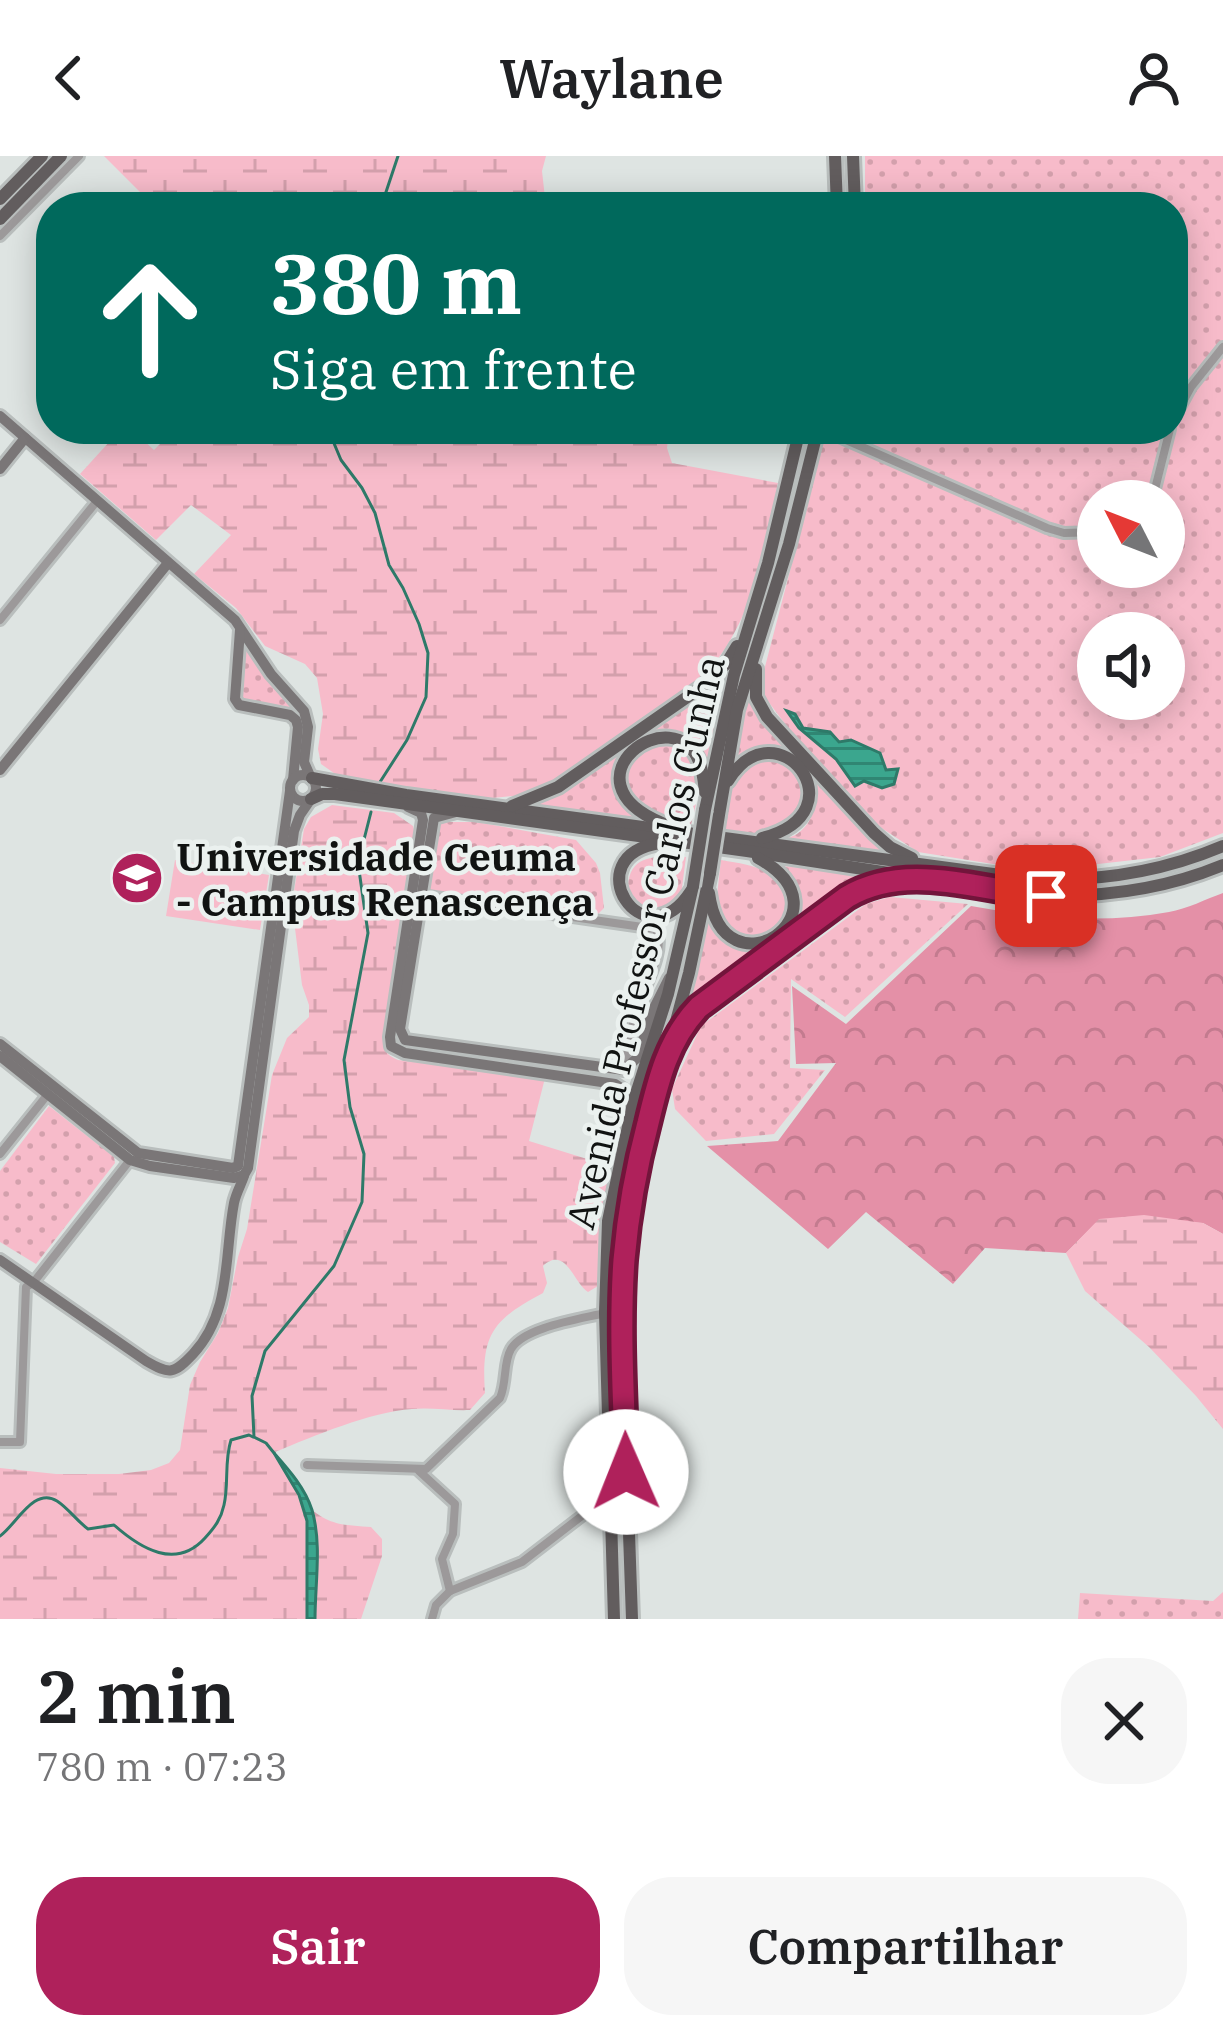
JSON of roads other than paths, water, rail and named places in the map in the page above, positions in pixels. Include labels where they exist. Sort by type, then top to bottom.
[{"type":"main road","points":[[0,199],[41,156]]},
{"type":"main road","points":[[0,219],[61,156]]},
{"type":"main road","points":[[835,156],[836,192]]},
{"type":"main road","points":[[853,156],[854,192]]},
{"type":"main road","points":[[0,416],[240,626],[271,674],[302,706],[308,727],[305,766],[316,788],[294,831],[242,1176],[130,1160],[0,1056]]},
{"type":"main road","points":[[0,469],[25,438]]},
{"type":"main road","name":"Avenida Professor Carlos Cunha","points":[[632,1619],[622,1333],[624,1256],[639,1159],[710,877],[712,810],[734,675],[796,444]]},
{"type":"main road","name":"Avenida Professor Carlos Cunha","points":[[614,1619],[604,1313],[608,1221],[633,1103],[676,964],[737,710],[816,444]]},
{"type":"main road","points":[[0,770],[168,563]]},
{"type":"main road","points":[[769,609],[755,677],[762,711],[884,841],[902,854],[938,867]]},
{"type":"main road","points":[[505,807],[558,787],[703,686],[733,656],[753,613]]},
{"type":"main road","points":[[0,1260],[166,1372],[176,1370],[202,1343],[221,1307],[244,1166],[298,728],[290,715],[239,704],[235,699],[240,626]]},
{"type":"main road","points":[[682,836],[626,799],[622,767],[633,749],[661,737],[691,749],[700,764],[712,810]]},
{"type":"main road","points":[[712,810],[728,779],[753,756],[786,755],[802,769],[810,793],[804,815],[782,832],[748,846]]},
{"type":"main road","points":[[291,786],[304,775],[1025,894],[1072,897],[1145,888],[1223,865]]},
{"type":"main road","points":[[291,786],[297,800],[304,802],[328,794],[682,836]]},
{"type":"main road","points":[[400,803],[421,813],[423,820],[390,1043],[396,1050],[624,1070],[642,1046],[657,1000],[676,964]]},
{"type":"main road","points":[[458,812],[434,818],[401,1035],[411,1042],[615,1084],[633,1103]]},
{"type":"main road","points":[[682,836],[635,851],[622,867],[619,888],[636,912],[656,916],[676,909],[693,886]]},
{"type":"main road","points":[[748,846],[1030,879],[1084,879],[1146,871],[1223,846]]},
{"type":"main road","points":[[710,877],[713,916],[728,936],[753,945],[780,934],[793,915],[791,886],[748,846]]},
{"type":"main road","points":[[666,1056],[699,1007],[847,897],[885,880],[923,878]]},
{"type":"main road","points":[[0,1044],[137,1153],[244,1166]]},
{"type":"main road","points":[[642,1046],[645,1063]]},
{"type":"street","points":[[43,192],[79,156]]},
{"type":"street","points":[[0,236],[36,200]]},
{"type":"street","points":[[1188,393],[1223,347]]},
{"type":"street","points":[[854,444],[1047,528],[1077,532]]},
{"type":"street","points":[[1157,480],[1166,444]]},
{"type":"street","points":[[0,620],[98,501]]},
{"type":"street","points":[[421,895],[654,927],[660,938],[637,1008],[624,1070]]},
{"type":"street","points":[[0,1154],[48,1094]]},
{"type":"street","points":[[0,1442],[20,1442],[25,1291],[130,1160]]},
{"type":"street","points":[[307,1465],[419,1471],[433,1464],[500,1398],[509,1355],[517,1342],[558,1324],[604,1313]]},
{"type":"street","points":[[419,1471],[454,1504],[453,1534],[442,1559],[451,1591]]},
{"type":"street","points":[[432,1619],[436,1605],[451,1591],[522,1562],[609,1495]]},
{"type":"waterway","points":[[386,192],[398,156]]},
{"type":"waterway","points":[[334,444],[375,513],[389,565],[428,653],[426,697],[407,740],[380,782]]},
{"type":"waterway","points":[[274,1453],[254,1437],[252,1396],[265,1351],[334,1266],[362,1202],[364,1154],[350,1107],[344,1060],[368,933],[358,863],[371,812]]},
{"type":"waterway","points":[[0,1536],[33,1503],[49,1498],[88,1529],[114,1525],[147,1548],[182,1553],[205,1538],[221,1515],[231,1440],[253,1437]]},
{"type":"place","name":"Universidade Ceuma - Campus Renascença","points":[[137,878]]}]
